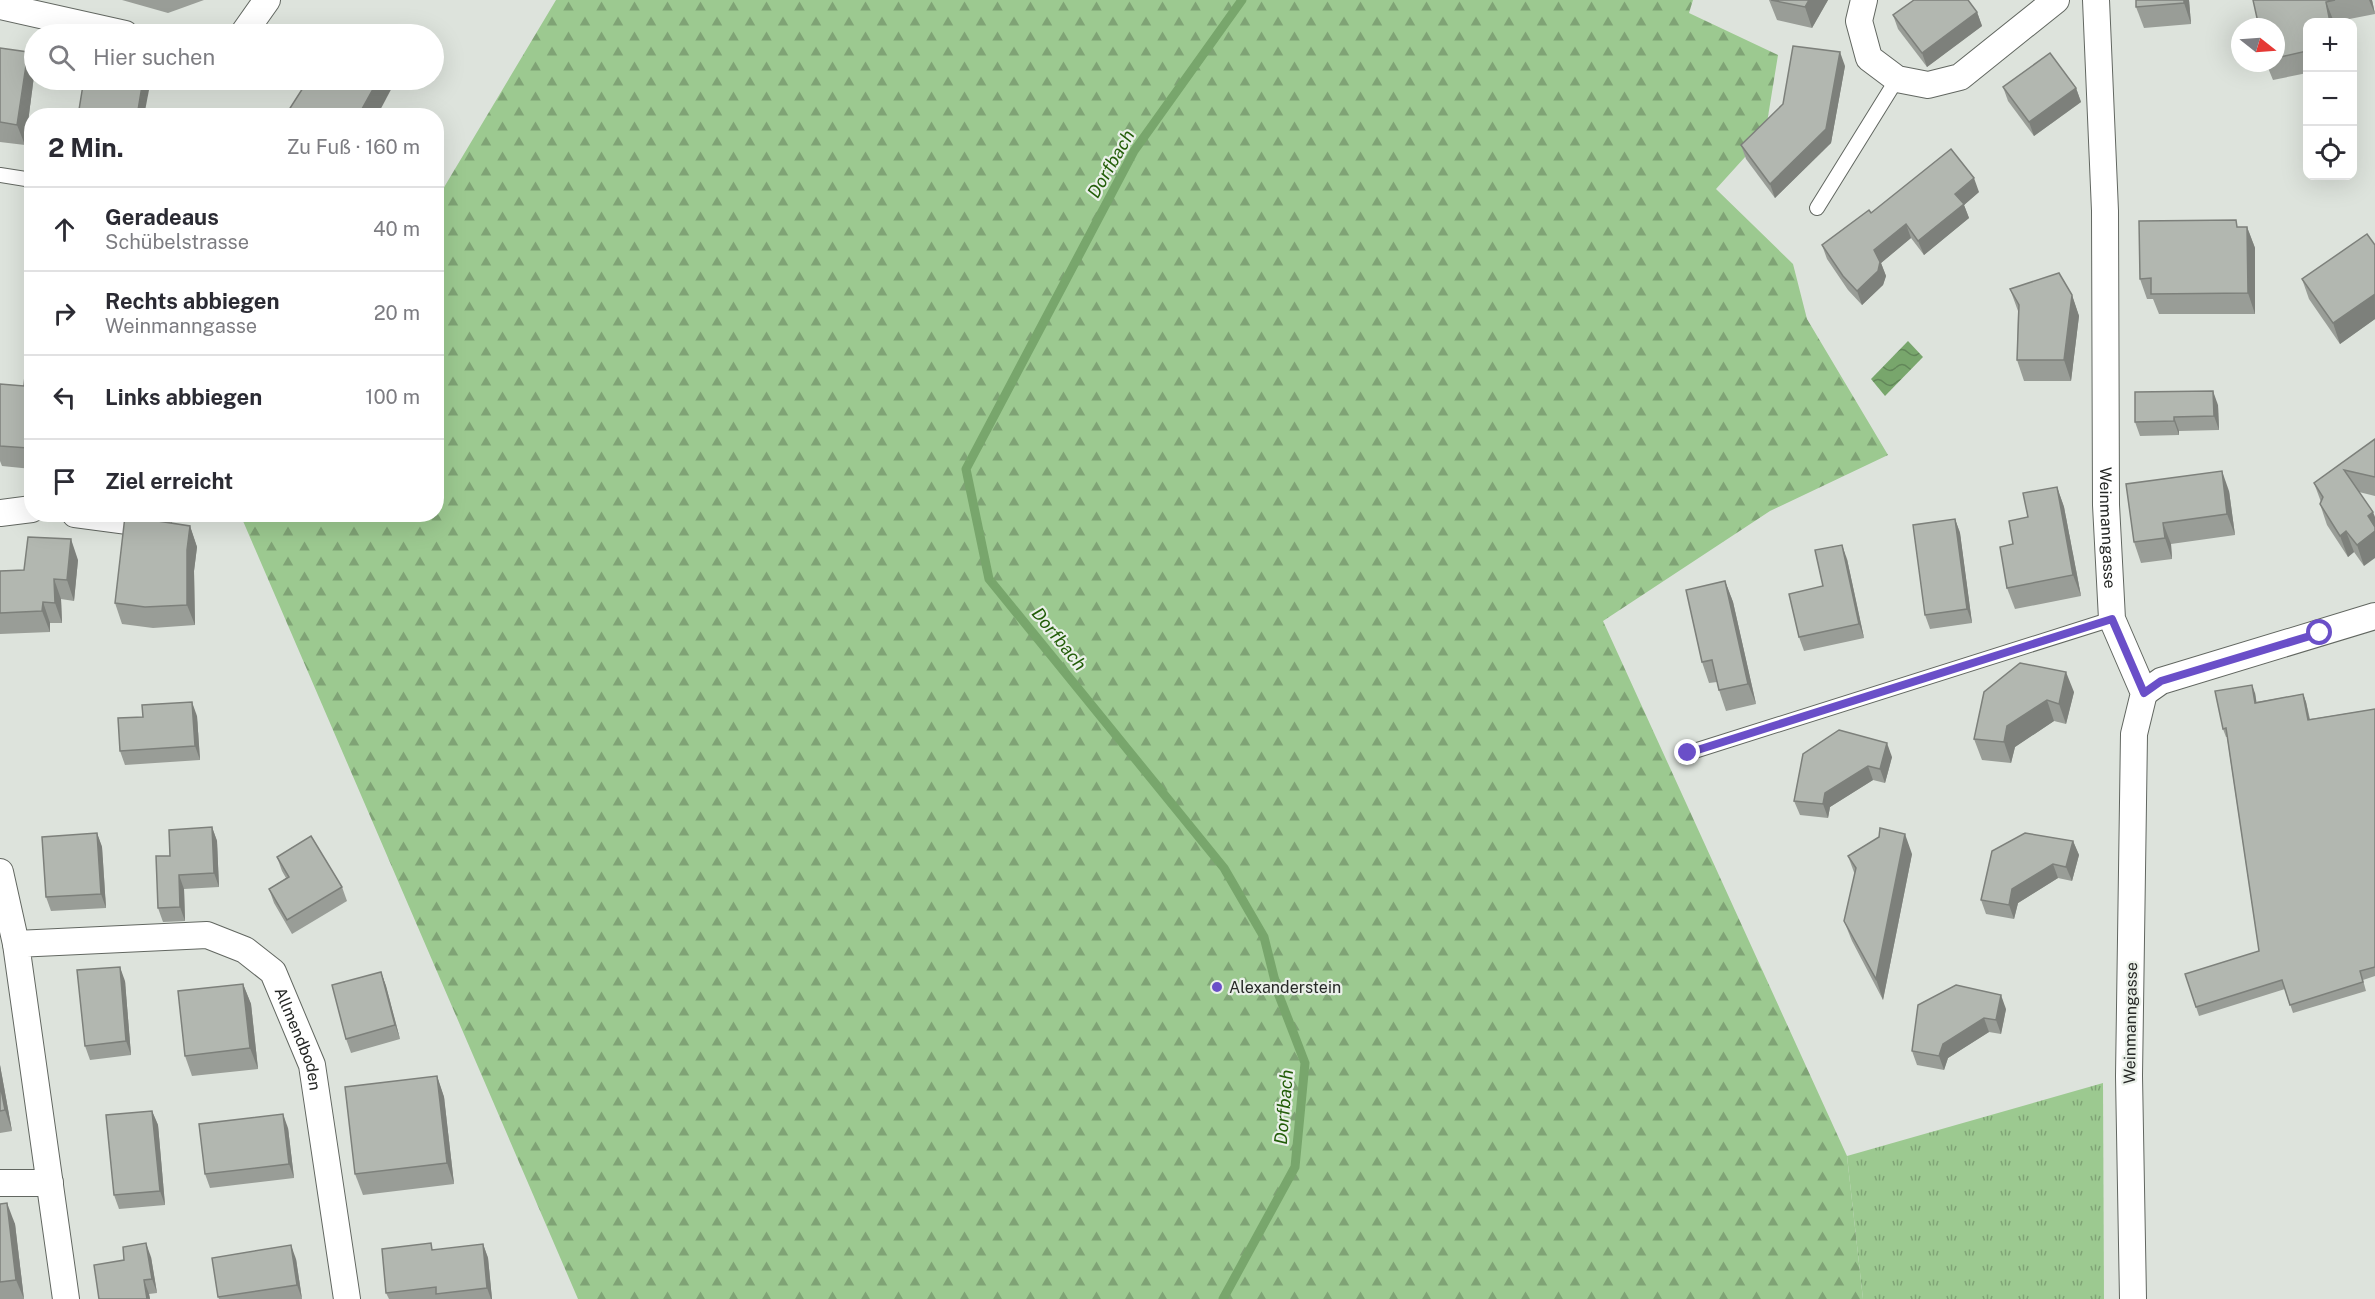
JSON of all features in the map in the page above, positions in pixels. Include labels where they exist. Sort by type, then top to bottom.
[{"type":"street","points":[[250,24],[267,0]]},
{"type":"street","points":[[1864,0],[1859,21],[1869,58],[1897,79],[1928,85],[1960,77],[2056,0]]},
{"type":"street","name":"Weinmanngasse","points":[[2096,0],[2105,211],[2106,505],[2112,619],[2144,693],[2134,734],[2129,1076],[2133,1299]]},
{"type":"street","points":[[0,6],[80,24]]},
{"type":"street","points":[[0,513],[24,510]]},
{"type":"street","points":[[139,522],[179,527]]},
{"type":"street","points":[[2144,693],[2161,681],[2375,616]]},
{"type":"street","points":[[0,872],[16,945],[66,1299]]},
{"type":"street","name":"Allmendboden","points":[[16,945],[207,935],[245,950],[273,972],[312,1065],[347,1299]]},
{"type":"street","points":[[0,1183],[50,1183]]},
{"type":"lane","points":[[1817,208],[1897,79]]},
{"type":"lane","points":[[0,175],[24,179]]},
{"type":"lane","points":[[1688,753],[2112,619]]},
{"type":"green space","points":[[556,0],[1693,0],[1689,13],[1778,55],[1765,135],[1716,189],[1793,264],[1807,319],[1888,455],[1770,511],[1603,621],[1847,1156],[1863,1299],[578,1299],[243,522],[444,522],[444,187]]},
{"type":"green space","points":[[2103,1083],[2104,1299],[1863,1299],[1847,1156]]},
{"type":"water","points":[[1908,341],[1923,357],[1885,396],[1871,379]]},
{"type":"building","points":[[1771,0],[1809,0],[1805,7]]},
{"type":"building","points":[[1914,0],[1968,0],[1977,12],[1922,53],[1893,15]]},
{"type":"building","points":[[2136,0],[2184,0],[2184,3],[2136,7]]},
{"type":"building","points":[[2253,0],[2335,0],[2326,2],[2329,18],[2303,18],[2303,52],[2285,56],[2285,18],[2257,18]]},
{"type":"building","points":[[1793,46],[1840,52],[1826,129],[1770,184],[1741,145],[1783,104]]},
{"type":"building","points":[[0,48],[24,51],[24,79],[17,125],[0,122]]},
{"type":"building","points":[[2050,53],[2076,88],[2029,122],[2003,87]]},
{"type":"building","points":[[82,90],[141,90],[138,108],[79,108]]},
{"type":"building","points":[[302,90],[372,90],[362,108],[290,108]]},
{"type":"building","points":[[1951,149],[1974,178],[1955,194],[1964,204],[1918,241],[1906,224],[1874,250],[1880,262],[1878,271],[1857,291],[1843,276],[1822,245],[1869,210],[1871,213]]},
{"type":"building","points":[[2236,220],[2237,227],[2247,227],[2248,293],[2151,294],[2151,278],[2140,279],[2139,221]]},
{"type":"building","points":[[2367,234],[2375,245],[2375,294],[2333,323],[2302,279]]},
{"type":"building","points":[[2059,273],[2072,295],[2064,360],[2017,360],[2019,305],[2010,289]]},
{"type":"building","points":[[0,384],[24,386],[24,448],[0,446]]},
{"type":"building","points":[[2213,391],[2214,416],[2174,417],[2174,421],[2135,422],[2135,392]]},
{"type":"building","points":[[2375,439],[2375,477],[2344,470],[2373,512],[2368,516],[2375,531],[2357,545],[2346,531],[2340,536],[2320,504],[2323,497],[2314,483]]},
{"type":"building","points":[[2222,471],[2227,514],[2163,523],[2165,538],[2134,542],[2126,484]]},
{"type":"building","points":[[2057,487],[2073,575],[2007,588],[2000,547],[2013,544],[2009,521],[2028,517],[2023,493]]},
{"type":"building","points":[[1955,519],[1967,609],[1925,615],[1913,525]]},
{"type":"building","points":[[124,522],[164,522],[190,526],[187,550],[187,605],[145,607],[115,603]]},
{"type":"building","points":[[28,537],[71,539],[67,580],[54,579],[55,603],[43,602],[42,611],[0,613],[0,571],[24,570]]},
{"type":"building","points":[[1842,545],[1859,624],[1799,637],[1789,594],[1823,586],[1815,550]]},
{"type":"building","points":[[1725,581],[1748,684],[1719,690],[1712,660],[1702,662],[1686,590]]},
{"type":"building","points":[[2020,663],[2066,672],[2059,704],[2047,700],[2007,726],[2004,742],[1974,739],[1984,692]]},
{"type":"building","points":[[2252,685],[2255,703],[2303,694],[2308,720],[2375,709],[2375,967],[2360,971],[2363,982],[2290,1005],[2282,980],[2196,1007],[2185,974],[2259,951],[2226,728],[2223,729],[2215,691]]},
{"type":"building","points":[[192,702],[195,746],[120,751],[118,718],[143,717],[142,705]]},
{"type":"building","points":[[1839,730],[1887,743],[1880,769],[1868,766],[1825,793],[1823,804],[1794,801],[1803,754]]},
{"type":"building","points":[[212,827],[214,873],[179,875],[180,907],[158,908],[156,856],[170,856],[169,830]]},
{"type":"building","points":[[1880,828],[1905,834],[1876,979],[1844,921],[1856,868],[1848,856],[1879,837]]},
{"type":"building","points":[[97,833],[101,894],[46,897],[42,837]]},
{"type":"building","points":[[2025,833],[2073,841],[2066,867],[2053,864],[2012,889],[2009,905],[1981,900],[1992,851]]},
{"type":"building","points":[[311,836],[342,887],[287,920],[269,889],[289,877],[277,857]]},
{"type":"building","points":[[120,967],[126,1041],[85,1046],[77,970]]},
{"type":"building","points":[[381,972],[395,1025],[346,1039],[332,985]]},
{"type":"building","points":[[243,984],[250,1048],[185,1056],[178,991]]},
{"type":"building","points":[[1956,985],[2001,995],[1996,1020],[1984,1018],[1943,1044],[1939,1056],[1912,1051],[1918,1005]]},
{"type":"building","points":[[437,1076],[447,1163],[355,1174],[345,1087]]},
{"type":"building","points":[[0,1084],[5,1110],[0,1111]]},
{"type":"building","points":[[152,1111],[160,1191],[114,1195],[106,1115]]},
{"type":"building","points":[[283,1114],[289,1164],[205,1174],[199,1124]]},
{"type":"building","points":[[7,1203],[16,1280],[0,1282],[0,1204]]},
{"type":"building","points":[[146,1243],[152,1279],[144,1280],[147,1299],[99,1299],[94,1265],[124,1260],[123,1247]]},
{"type":"building","points":[[431,1243],[432,1250],[483,1244],[487,1288],[436,1294],[436,1287],[386,1293],[382,1249]]},
{"type":"building","points":[[291,1245],[297,1285],[218,1297],[212,1258]]},
{"type":"waterway","name":"Dorfbach","points":[[1223,1299],[1295,1167],[1305,1063],[1278,993],[1264,937],[1224,868],[989,579],[966,469],[1134,151],[1242,0]]},
{"type":"place","name":"Alexanderstein","points":[[1217,987]]},
{"type":"route","points":[[1688,753],[2112,619],[2144,693],[2161,681],[2320,633]]}]
